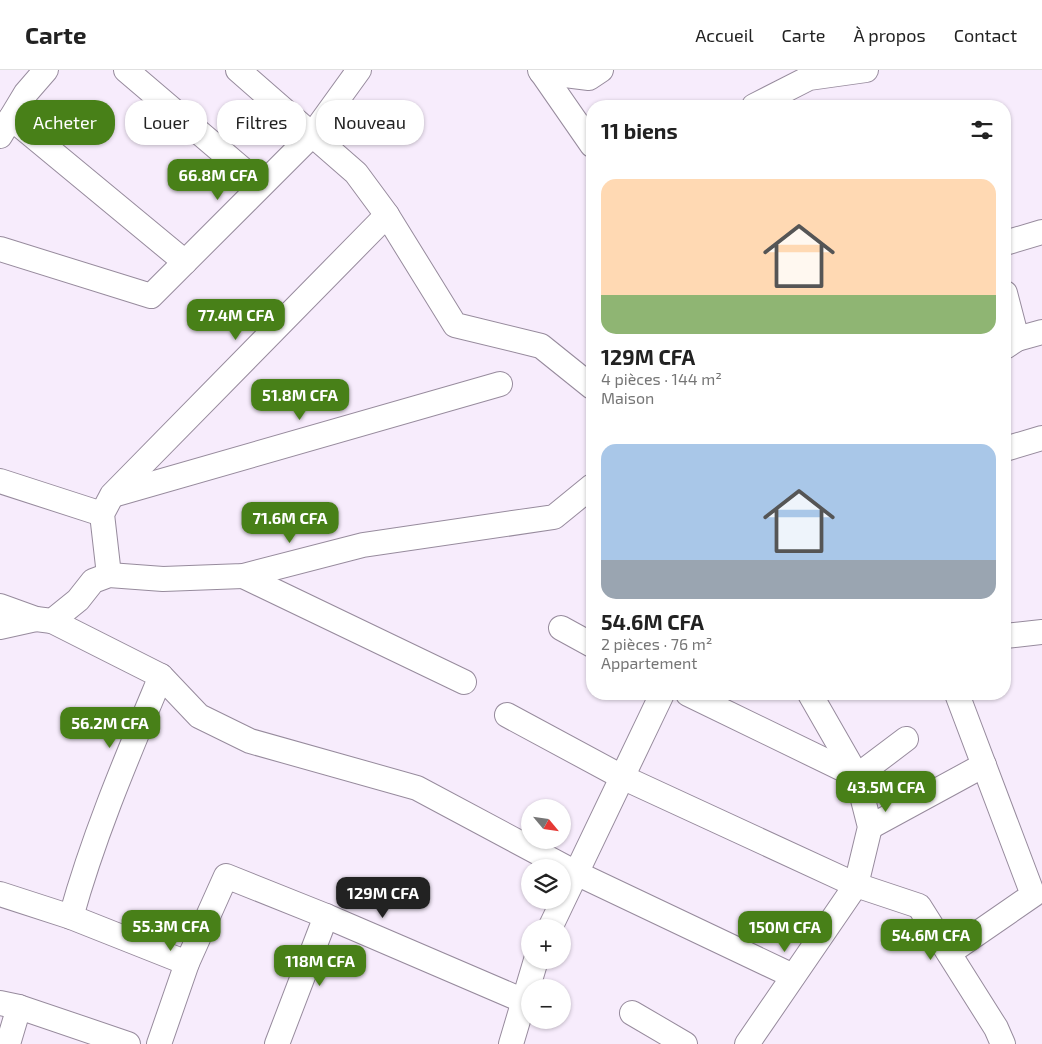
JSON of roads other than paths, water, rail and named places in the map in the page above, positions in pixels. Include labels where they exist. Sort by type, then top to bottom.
[{"type":"street","points":[[46,70],[26,93],[6,127],[185,262]]},
{"type":"street","points":[[126,70],[261,185]]},
{"type":"street","points":[[238,70],[356,174],[387,215],[455,325],[541,346],[586,382]]},
{"type":"street","points":[[0,249],[151,296],[312,135],[360,70]]},
{"type":"street","points":[[540,71],[589,78],[601,70]]},
{"type":"street","points":[[764,100],[810,73],[866,70]]},
{"type":"street","points":[[540,71],[586,136]]},
{"type":"street","points":[[108,575],[107,505],[387,215]]},
{"type":"street","points":[[1011,241],[1042,232]]},
{"type":"street","points":[[1011,343],[1042,332]]},
{"type":"street","points":[[0,481],[107,505],[500,384]]},
{"type":"street","points":[[1011,447],[1042,438]]},
{"type":"street","points":[[0,627],[44,620],[78,600],[93,581],[108,575],[163,579],[244,576],[363,545],[554,517],[586,491]]},
{"type":"street","points":[[244,576],[464,682]]},
{"type":"street","points":[[0,606],[44,620],[161,676],[199,716],[250,741],[416,788],[576,873],[793,976]]},
{"type":"street","points":[[560,628],[586,642]]},
{"type":"street","points":[[1011,635],[1042,632]]},
{"type":"street","points":[[71,917],[78,891],[112,794],[161,676]]},
{"type":"street","points":[[554,919],[659,700]]},
{"type":"street","points":[[700,700],[857,776]]},
{"type":"street","points":[[746,1044],[856,885],[870,827],[857,776],[813,700]]},
{"type":"street","points":[[949,953],[1033,896],[959,700]]},
{"type":"street","points":[[507,715],[622,777],[856,885],[919,906],[996,1028],[1003,1044]]},
{"type":"street","points":[[857,776],[906,739]]},
{"type":"street","points":[[870,827],[984,765]]},
{"type":"street","points":[[158,1044],[187,963],[226,876],[326,916],[521,1000]]},
{"type":"street","points":[[0,894],[71,917],[187,963]]},
{"type":"street","points":[[277,1044],[326,916]]},
{"type":"street","points":[[8,1044],[9,1005],[128,1044]]},
{"type":"street","points":[[511,1044],[521,1011]]},
{"type":"street","points":[[632,1013],[684,1044]]}]
